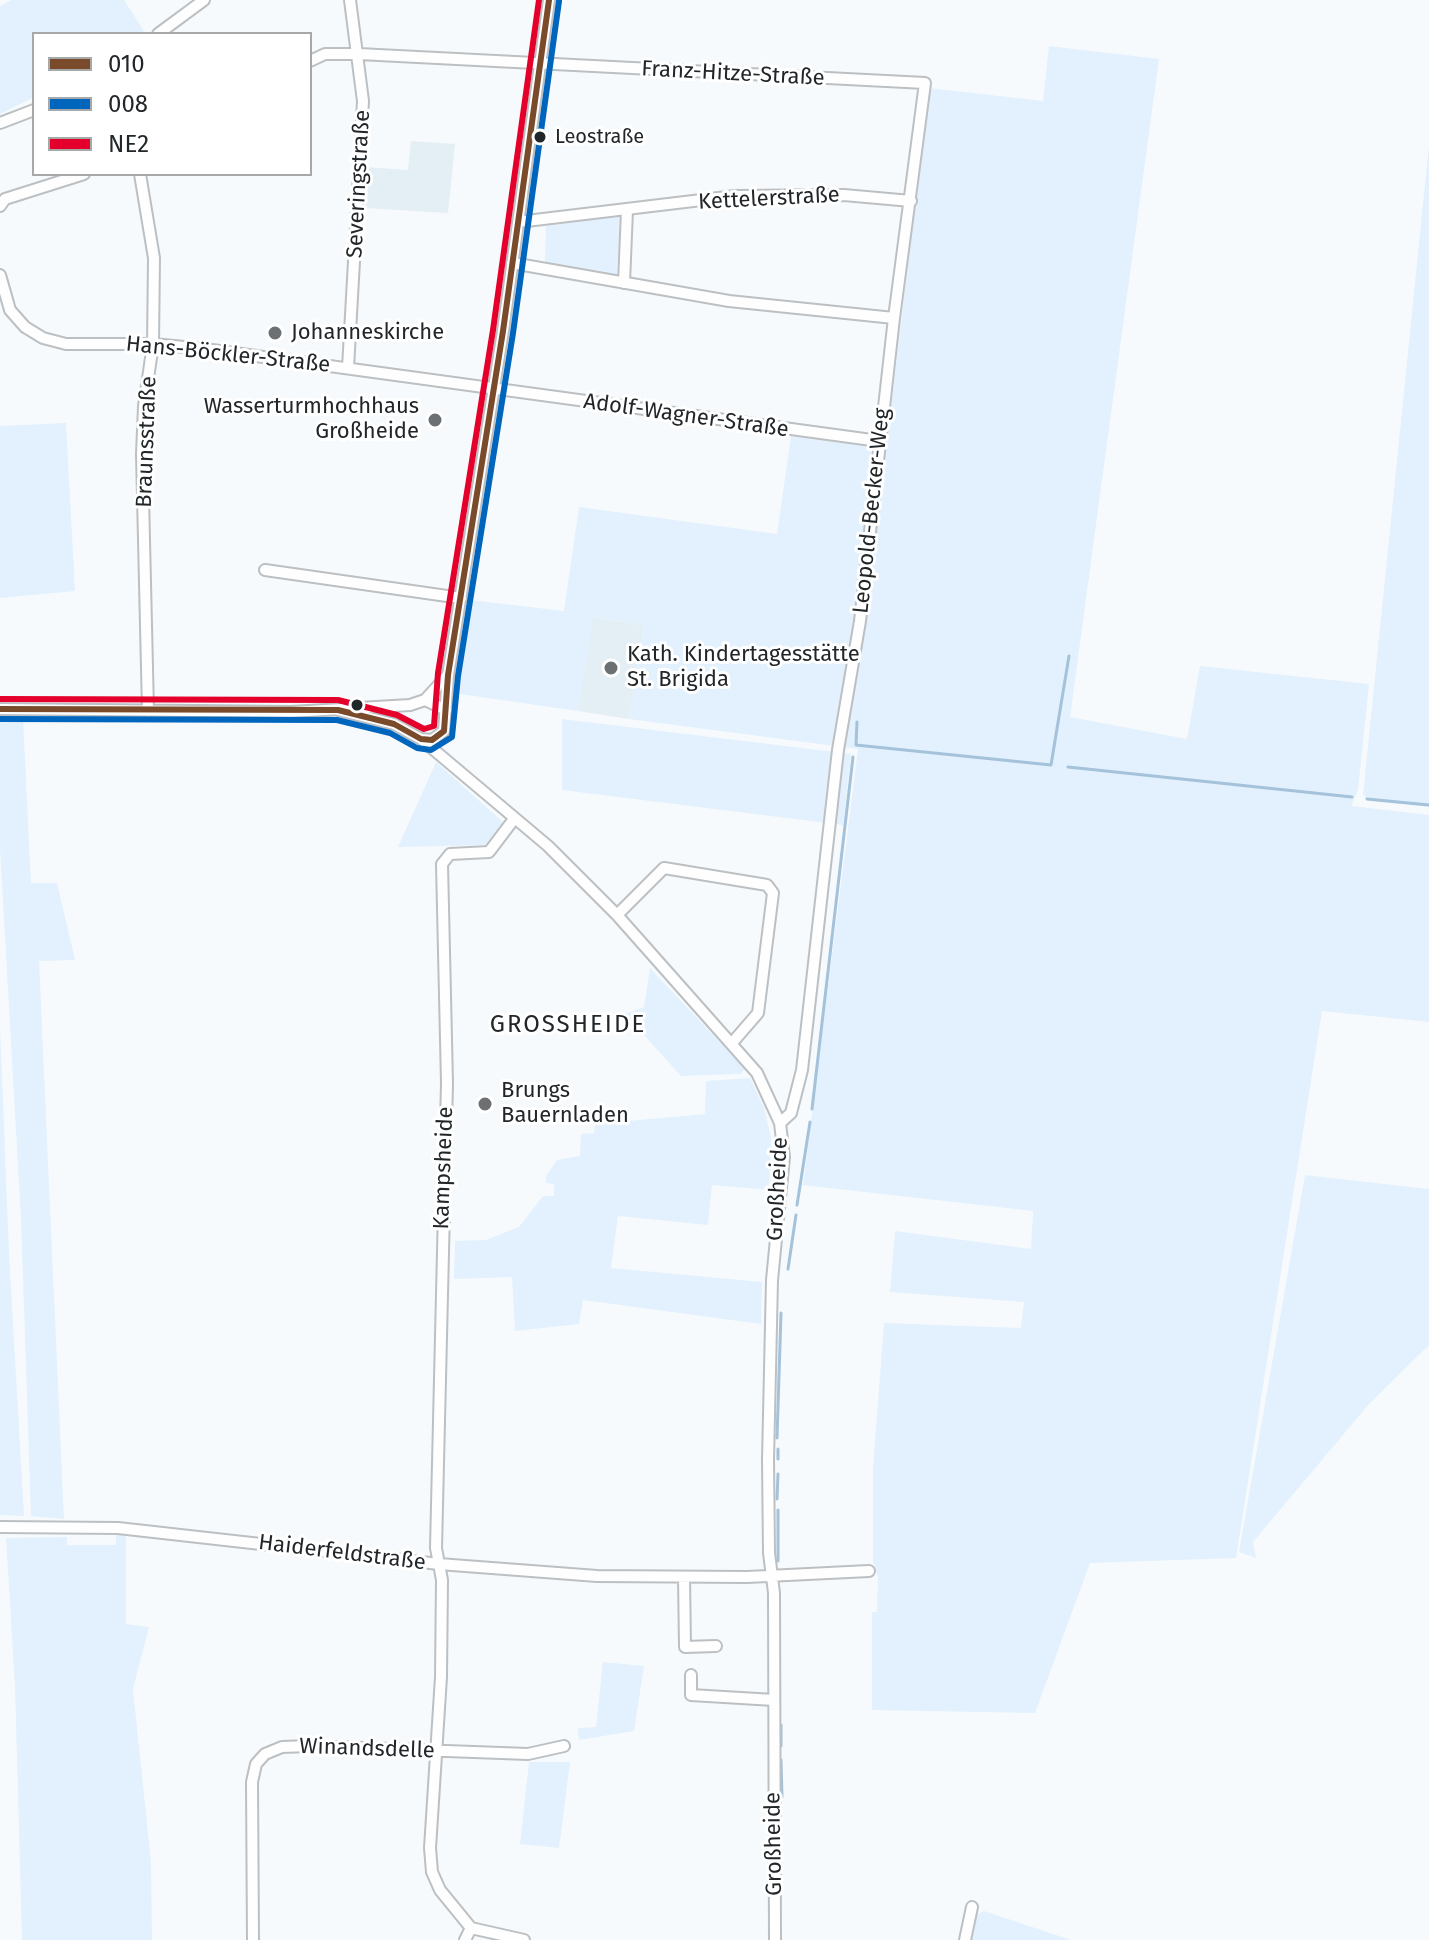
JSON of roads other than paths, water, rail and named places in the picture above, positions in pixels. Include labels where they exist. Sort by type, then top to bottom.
[{"type":"street","points":[[161,32],[204,0]]},
{"type":"street","name":"Severingstraße","points":[[348,368],[363,101],[350,0]]},
{"type":"street","points":[[338,710],[371,717],[421,739],[440,737],[447,724],[448,675],[549,0]]},
{"type":"street","name":"Franz-Hitze-Straße","points":[[312,60],[325,54],[359,54],[925,83]]},
{"type":"street","name":"Leopold-Becker-Weg","points":[[780,1123],[791,1113],[802,1070],[838,750],[860,621],[879,441],[925,83]]},
{"type":"street","points":[[0,123],[32,111]]},
{"type":"street","points":[[0,206],[5,199],[78,176]]},
{"type":"street","name":"Braunsstraße","points":[[140,176],[154,258],[153,344],[144,406],[142,454],[148,711]]},
{"type":"street","name":"Kettelerstraße","points":[[518,222],[764,195],[844,195],[911,201]]},
{"type":"street","points":[[624,283],[627,210]]},
{"type":"street","points":[[512,263],[729,301],[894,318]]},
{"type":"street","name":"Hans-Böckler-Straße","points":[[0,275],[10,310],[25,327],[43,338],[66,344],[153,344],[493,389]]},
{"type":"street","name":"Adolf-Wagner-Straße","points":[[493,389],[879,441]]},
{"type":"street","points":[[265,570],[461,598]]},
{"type":"street","points":[[0,709],[338,710],[410,705],[425,700],[448,675]]},
{"type":"street","points":[[425,700],[446,710]]},
{"type":"street","points":[[409,733],[403,719],[410,705]]},
{"type":"street","name":"Großheide","points":[[440,737],[442,752],[450,763]]},
{"type":"street","name":"Großheide","points":[[421,739],[548,846],[617,915],[757,1073],[780,1123],[784,1157],[769,1346],[771,1576],[774,1593],[775,1940]]},
{"type":"street","name":"Kampsheide","points":[[471,1928],[452,1908],[432,1872],[430,1848],[441,1663],[436,1548],[447,1083],[442,864],[450,854],[489,852],[514,819]]},
{"type":"street","points":[[617,915],[664,868],[767,885],[773,893],[758,1013],[732,1043]]},
{"type":"street","name":"Haiderfeldstraße","points":[[0,1527],[66,1527],[180,1534],[439,1564],[597,1576],[771,1576],[869,1571]]},
{"type":"street","points":[[684,1577],[685,1647],[716,1646]]},
{"type":"street","points":[[691,1675],[691,1695],[774,1700]]},
{"type":"street","name":"Winandsdelle","points":[[253,1940],[252,1792],[261,1757],[282,1747],[528,1754],[564,1746]]},
{"type":"street","points":[[965,1940],[972,1907]]},
{"type":"street","points":[[465,1940],[471,1928],[524,1940]]},
{"type":"waterway","points":[[857,722],[856,745],[1051,765],[1069,656]]},
{"type":"waterway","points":[[812,1109],[853,757]]},
{"type":"waterway","points":[[1068,767],[1352,797]]},
{"type":"waterway","points":[[1367,799],[1429,805]]},
{"type":"waterway","points":[[797,1205],[810,1122]]},
{"type":"waterway","points":[[788,1269],[796,1215]]},
{"type":"waterway","points":[[777,1438],[781,1313]]},
{"type":"waterway","points":[[778,1449],[778,1459]]},
{"type":"waterway","points":[[777,1499],[778,1474]]},
{"type":"waterway","points":[[778,1510],[778,1561]]},
{"type":"waterway","points":[[781,1725],[781,1746]]},
{"type":"waterway","points":[[781,1760],[782,1797]]},
{"type":"place","name":"Leostraße","points":[[540,137]]},
{"type":"place","name":"Johanneskirche","points":[[275,333]]},
{"type":"place","name":"Wasserturmhochhaus Großheide","points":[[435,420]]},
{"type":"place","name":"Kath. Kindertagesstätte St. Brigida","points":[[611,668]]},
{"type":"place","name":"Brungs Bauernladen","points":[[485,1104]]},
{"type":"district","name":"GROSSHEIDE","points":[[568,1025]]}]
